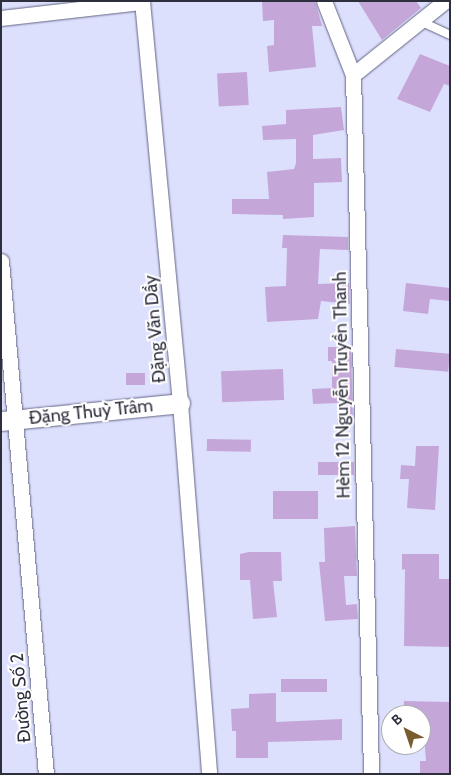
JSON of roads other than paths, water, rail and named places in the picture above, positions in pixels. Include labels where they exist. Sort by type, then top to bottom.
[{"type":"street","name":"Hẻm 12 Nguyễn Truyền Thanh","points":[[324,1],[353,75],[371,774]]},
{"type":"street","points":[[353,75],[445,1]]},
{"type":"street","points":[[1,18],[142,2]]},
{"type":"street","name":"Đặng Văn Dầy","points":[[142,2],[180,402],[209,774]]},
{"type":"street","name":"Đường Số 2","points":[[1,261],[9,420],[46,774]]},
{"type":"street","name":"Đặng Thuỳ Trâm","points":[[9,420],[180,402]]},
{"type":"lane","points":[[420,21],[450,35]]}]
